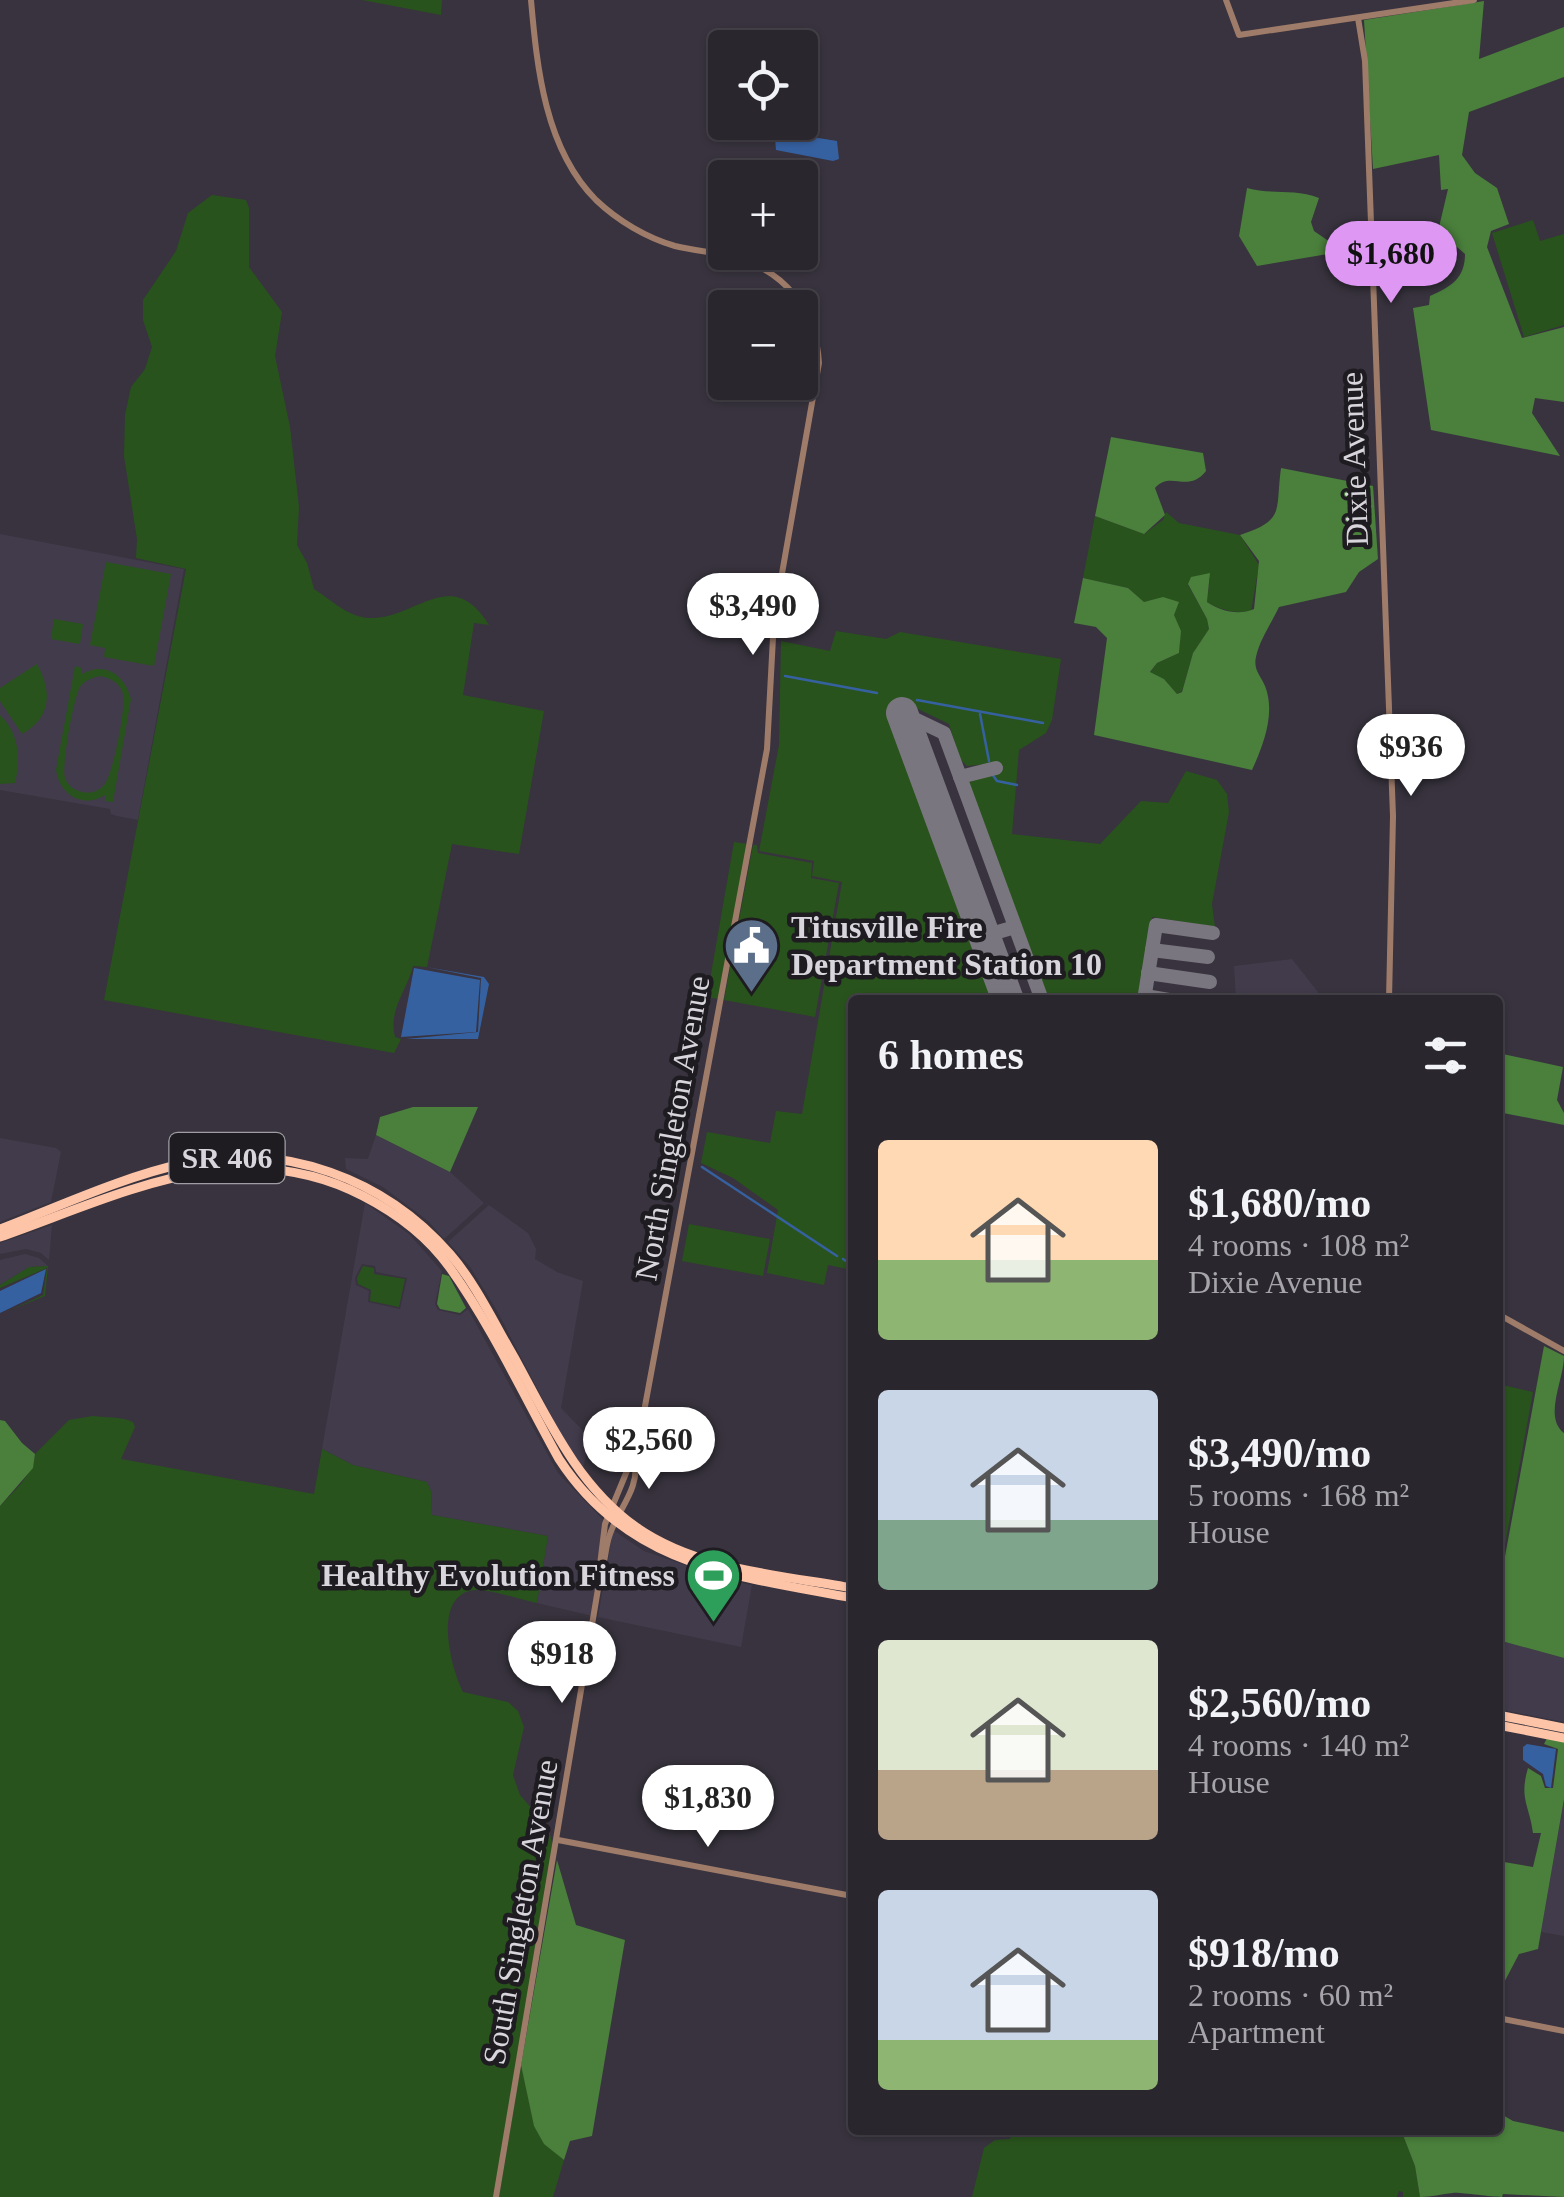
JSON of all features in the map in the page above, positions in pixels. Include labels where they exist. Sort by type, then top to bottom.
[{"type":"main road","name":"SR 406","points":[[0,1229],[185,1163],[254,1157],[311,1165],[377,1192],[433,1236],[471,1283],[573,1482],[666,1554],[717,1572],[848,1597]]},
{"type":"main road","name":"SR 406","points":[[0,1238],[174,1176],[210,1169],[252,1168],[308,1174],[350,1189],[379,1204],[427,1242],[449,1266],[503,1358],[536,1396],[577,1470],[614,1515],[688,1554],[848,1587]]},
{"type":"main road","points":[[1503,1716],[1564,1728]]},
{"type":"main road","points":[[1503,1727],[1564,1738]]},
{"type":"street","name":"North Singleton Avenue","points":[[531,0],[537,67],[550,118],[566,156],[596,200],[655,239],[732,256],[760,266],[782,280],[802,301],[818,344],[819,362],[774,619],[767,749],[631,1492],[614,1515]]},
{"type":"street","points":[[1226,0],[1238,36],[1474,0]]},
{"type":"street","name":"Dixie Avenue","points":[[1358,18],[1365,61],[1393,816],[1390,995]]},
{"type":"street","points":[[1503,1317],[1564,1351]]},
{"type":"street","name":"South Singleton Avenue","points":[[496,2197],[558,1840],[600,1577],[602,1542],[614,1515]]},
{"type":"street","points":[[558,1840],[848,1895]]},
{"type":"street","points":[[1503,2019],[1564,2031]]},
{"type":"shaded area","points":[[0,534],[184,569],[138,820],[111,814],[110,809],[0,790]]},
{"type":"shaded area","points":[[1292,959],[1320,995],[1236,995],[1234,966]]},
{"type":"shaded area","points":[[376,1135],[450,1172],[484,1203],[444,1239],[428,1221],[383,1187],[346,1169],[345,1158],[368,1159]]},
{"type":"shaded area","points":[[0,1138],[61,1152],[51,1202],[0,1222]]},
{"type":"shaded area","points":[[365,1203],[409,1234],[442,1271],[435,1304],[438,1310],[460,1315],[468,1309],[558,1473],[606,1523],[600,1542],[593,1616],[537,1603],[548,1536],[432,1515],[427,1482],[353,1465],[322,1449]],"holes":[[[362,1264],[375,1266],[376,1272],[407,1278],[400,1309],[368,1302],[369,1291],[356,1285]]]},
{"type":"shaded area","points":[[489,1205],[528,1233],[536,1249],[535,1259],[583,1281],[561,1408],[590,1438],[583,1468],[572,1456],[496,1309],[470,1267],[448,1242]]},
{"type":"shaded area","points":[[52,1225],[49,1260],[26,1249],[0,1254],[0,1243]]},
{"type":"shaded area","points":[[25,1254],[48,1266],[29,1267],[0,1285],[0,1260]]},
{"type":"shaded area","points":[[613,1530],[644,1551],[752,1585],[741,1647],[598,1617]]},
{"type":"shaded area","points":[[1503,1641],[1564,1658],[1564,1722],[1503,1710]]},
{"type":"shaded area","points":[[1564,1800],[1564,1936],[1541,1932]]},
{"type":"green space","points":[[362,0],[442,0],[441,15]]},
{"type":"green space","points":[[1484,1],[1479,59],[1564,27],[1564,77],[1469,112],[1462,155],[1475,173],[1497,188],[1509,224],[1491,231],[1487,247],[1522,338],[1564,327],[1564,402],[1535,398],[1532,413],[1560,456],[1431,430],[1413,308],[1429,305],[1430,296],[1455,281],[1465,254],[1436,240],[1448,189],[1441,190],[1439,155],[1373,169],[1364,20]]},
{"type":"green space","points":[[1247,188],[1319,198],[1311,222],[1314,231],[1330,242],[1328,254],[1257,266],[1239,236]]},
{"type":"green space","points":[[212,195],[246,200],[249,267],[282,312],[275,356],[290,427],[299,507],[297,545],[314,589],[350,613],[374,618],[442,597],[458,597],[473,606],[489,625],[474,623],[463,695],[544,711],[519,854],[452,844],[427,967],[413,966],[396,1009],[395,1037],[401,1039],[394,1053],[104,1000],[186,569],[136,558],[137,539],[124,456],[125,415],[131,387],[145,369],[152,347],[143,320],[143,300],[176,251],[188,213]]},
{"type":"green space","points":[[1533,220],[1540,241],[1564,234],[1564,325],[1524,337],[1492,233]]},
{"type":"green space","points":[[1111,437],[1203,453],[1206,471],[1199,478],[1167,481],[1155,488],[1165,515],[1144,534],[1095,516]]},
{"type":"green space","points":[[1281,468],[1373,486],[1378,559],[1359,572],[1346,592],[1279,607],[1255,662],[1268,696],[1269,718],[1252,770],[1094,735],[1107,638],[1096,627],[1074,623],[1083,578],[1128,588],[1144,602],[1163,597],[1179,602],[1174,615],[1181,631],[1179,653],[1157,663],[1150,672],[1164,679],[1177,694],[1182,692],[1193,653],[1209,629],[1188,584],[1191,577],[1210,573],[1207,602],[1212,605],[1236,612],[1254,609],[1259,561],[1240,535],[1272,519],[1278,504]]},
{"type":"green space","points":[[1166,512],[1179,523],[1240,535],[1259,565],[1251,611],[1228,611],[1207,602],[1210,577],[1188,585],[1209,629],[1193,653],[1182,691],[1177,694],[1164,679],[1150,673],[1157,663],[1179,653],[1178,630],[1169,612],[1158,600],[1144,602],[1128,588],[1083,578],[1095,516],[1144,534],[1163,520]]},
{"type":"green space","points":[[106,562],[171,574],[154,666],[104,657],[105,648],[90,645]]},
{"type":"green space","points":[[54,619],[83,624],[80,644],[51,639]]},
{"type":"green space","points":[[836,631],[886,639],[900,632],[1061,659],[1052,720],[1046,733],[1019,750],[1012,834],[1100,844],[1141,801],[1168,803],[1186,771],[1217,780],[1227,794],[1229,812],[1212,904],[1215,927],[1152,917],[1140,995],[1047,995],[969,784],[976,775],[998,771],[996,763],[967,766],[960,759],[949,724],[910,705],[887,711],[992,995],[848,995],[848,1269],[828,1265],[824,1285],[767,1273],[778,1210],[733,1178],[701,1163],[707,1132],[770,1143],[776,1111],[802,1114],[842,882],[812,876],[814,861],[759,851],[779,745],[781,641],[830,651]]},
{"type":"green space","points":[[37,664],[45,684],[46,703],[39,720],[22,734],[0,701],[0,688]]},
{"type":"green space","points":[[75,666],[82,668],[82,674],[99,669],[113,673],[124,683],[131,699],[113,802],[105,801],[105,795],[89,801],[74,797],[62,786],[56,770]],"holes":[[[100,676],[117,684],[123,694],[123,713],[111,769],[104,785],[89,793],[72,788],[65,778],[66,747],[77,693],[84,683]]]},
{"type":"green space","points":[[0,715],[17,747],[15,783],[0,784]]},
{"type":"green space","points":[[734,842],[748,844],[719,999],[707,997]]},
{"type":"green space","points":[[753,845],[757,845],[758,853],[812,863],[811,878],[839,883],[815,1017],[724,1000]]},
{"type":"green space","points":[[1503,1054],[1563,1067],[1557,1100],[1564,1113],[1564,1125],[1503,1113]]},
{"type":"green space","points":[[413,1107],[478,1107],[450,1172],[376,1135],[380,1117]]},
{"type":"green space","points":[[689,1224],[770,1239],[763,1276],[682,1261]]},
{"type":"green space","points":[[48,1266],[45,1296],[11,1310],[43,1295],[47,1268],[0,1285],[29,1267]]},
{"type":"green space","points":[[363,1266],[374,1268],[374,1274],[405,1279],[399,1307],[370,1301],[371,1290],[358,1284]]},
{"type":"green space","points":[[442,1274],[449,1276],[466,1308],[460,1313],[440,1309],[437,1304]]},
{"type":"green space","points":[[1544,1346],[1564,1356],[1555,1418],[1564,1433],[1564,1658],[1503,1641],[1503,1567]]},
{"type":"green space","points":[[1503,1385],[1533,1392],[1503,1556]]},
{"type":"green space","points":[[93,1416],[133,1422],[135,1427],[121,1459],[314,1494],[322,1449],[353,1465],[427,1482],[432,1515],[548,1536],[537,1603],[475,1590],[461,1595],[449,1618],[450,1651],[463,1692],[508,1702],[518,1711],[524,1727],[513,1775],[520,1795],[548,1827],[554,1850],[494,2197],[0,2197],[0,1506],[27,1476],[35,1454],[69,1420]]},
{"type":"green space","points":[[0,1420],[35,1454],[33,1468],[0,1506]]},
{"type":"green space","points":[[1547,1738],[1564,1741],[1564,1799],[1538,1949],[1519,1954],[1503,1984],[1503,1862],[1533,1867],[1541,1833],[1533,1833],[1524,1787],[1528,1768],[1541,1776],[1545,1788],[1553,1788],[1558,1749],[1544,1744]]},
{"type":"green space","points":[[557,1860],[576,1925],[625,1940],[592,2136],[570,2141],[564,2160],[544,2144],[534,2126],[521,2065]]},
{"type":"green space","points":[[521,2065],[537,2128],[564,2160],[553,2197],[499,2197]]},
{"type":"green space","points":[[1503,2115],[1564,2132],[1564,2197],[1456,2193],[1420,2197],[1415,2166],[1403,2135],[1503,2135]]},
{"type":"green space","points":[[1011,2135],[1403,2135],[1415,2166],[1420,2197],[1403,2197],[1399,2191],[1397,2197],[972,2197],[984,2148],[995,2140],[1010,2139]]},
{"type":"water","points":[[818,138],[837,141],[839,159],[833,161],[776,150],[775,140]]},
{"type":"water","points":[[426,967],[484,977],[489,984],[478,1039],[406,1039],[478,1032],[481,978]]},
{"type":"water","points":[[414,968],[480,980],[476,1032],[401,1037]]},
{"type":"water","points":[[46,1269],[41,1293],[0,1313],[0,1291]]},
{"type":"water","points":[[1527,1744],[1556,1749],[1551,1788],[1546,1786],[1543,1774],[1523,1760],[1523,1747]]},
{"type":"waterway","points":[[785,676],[877,693]]},
{"type":"waterway","points":[[917,700],[1043,723]]},
{"type":"waterway","points":[[980,714],[989,761]]},
{"type":"waterway","points":[[992,774],[997,781],[1017,785]]},
{"type":"waterway","points":[[702,1167],[837,1256]]},
{"type":"waterway","points":[[843,1259],[848,1262]]},
{"type":"taxiway","points":[[902,713],[944,733],[1040,995]]},
{"type":"taxiway","points":[[960,777],[996,768]]},
{"type":"taxiway","points":[[1145,995],[1156,925],[1213,933]]},
{"type":"taxiway","points":[[984,936],[1015,927]]},
{"type":"taxiway","points":[[1152,950],[1208,957]]},
{"type":"taxiway","points":[[1148,973],[1210,982]]},
{"type":"runway","points":[[902,713],[1006,995]]},
{"type":"place","name":"Titusville Fire Department Station 10","points":[[752,994]]},
{"type":"place","name":"Healthy Evolution Fitness","points":[[714,1624]]}]
